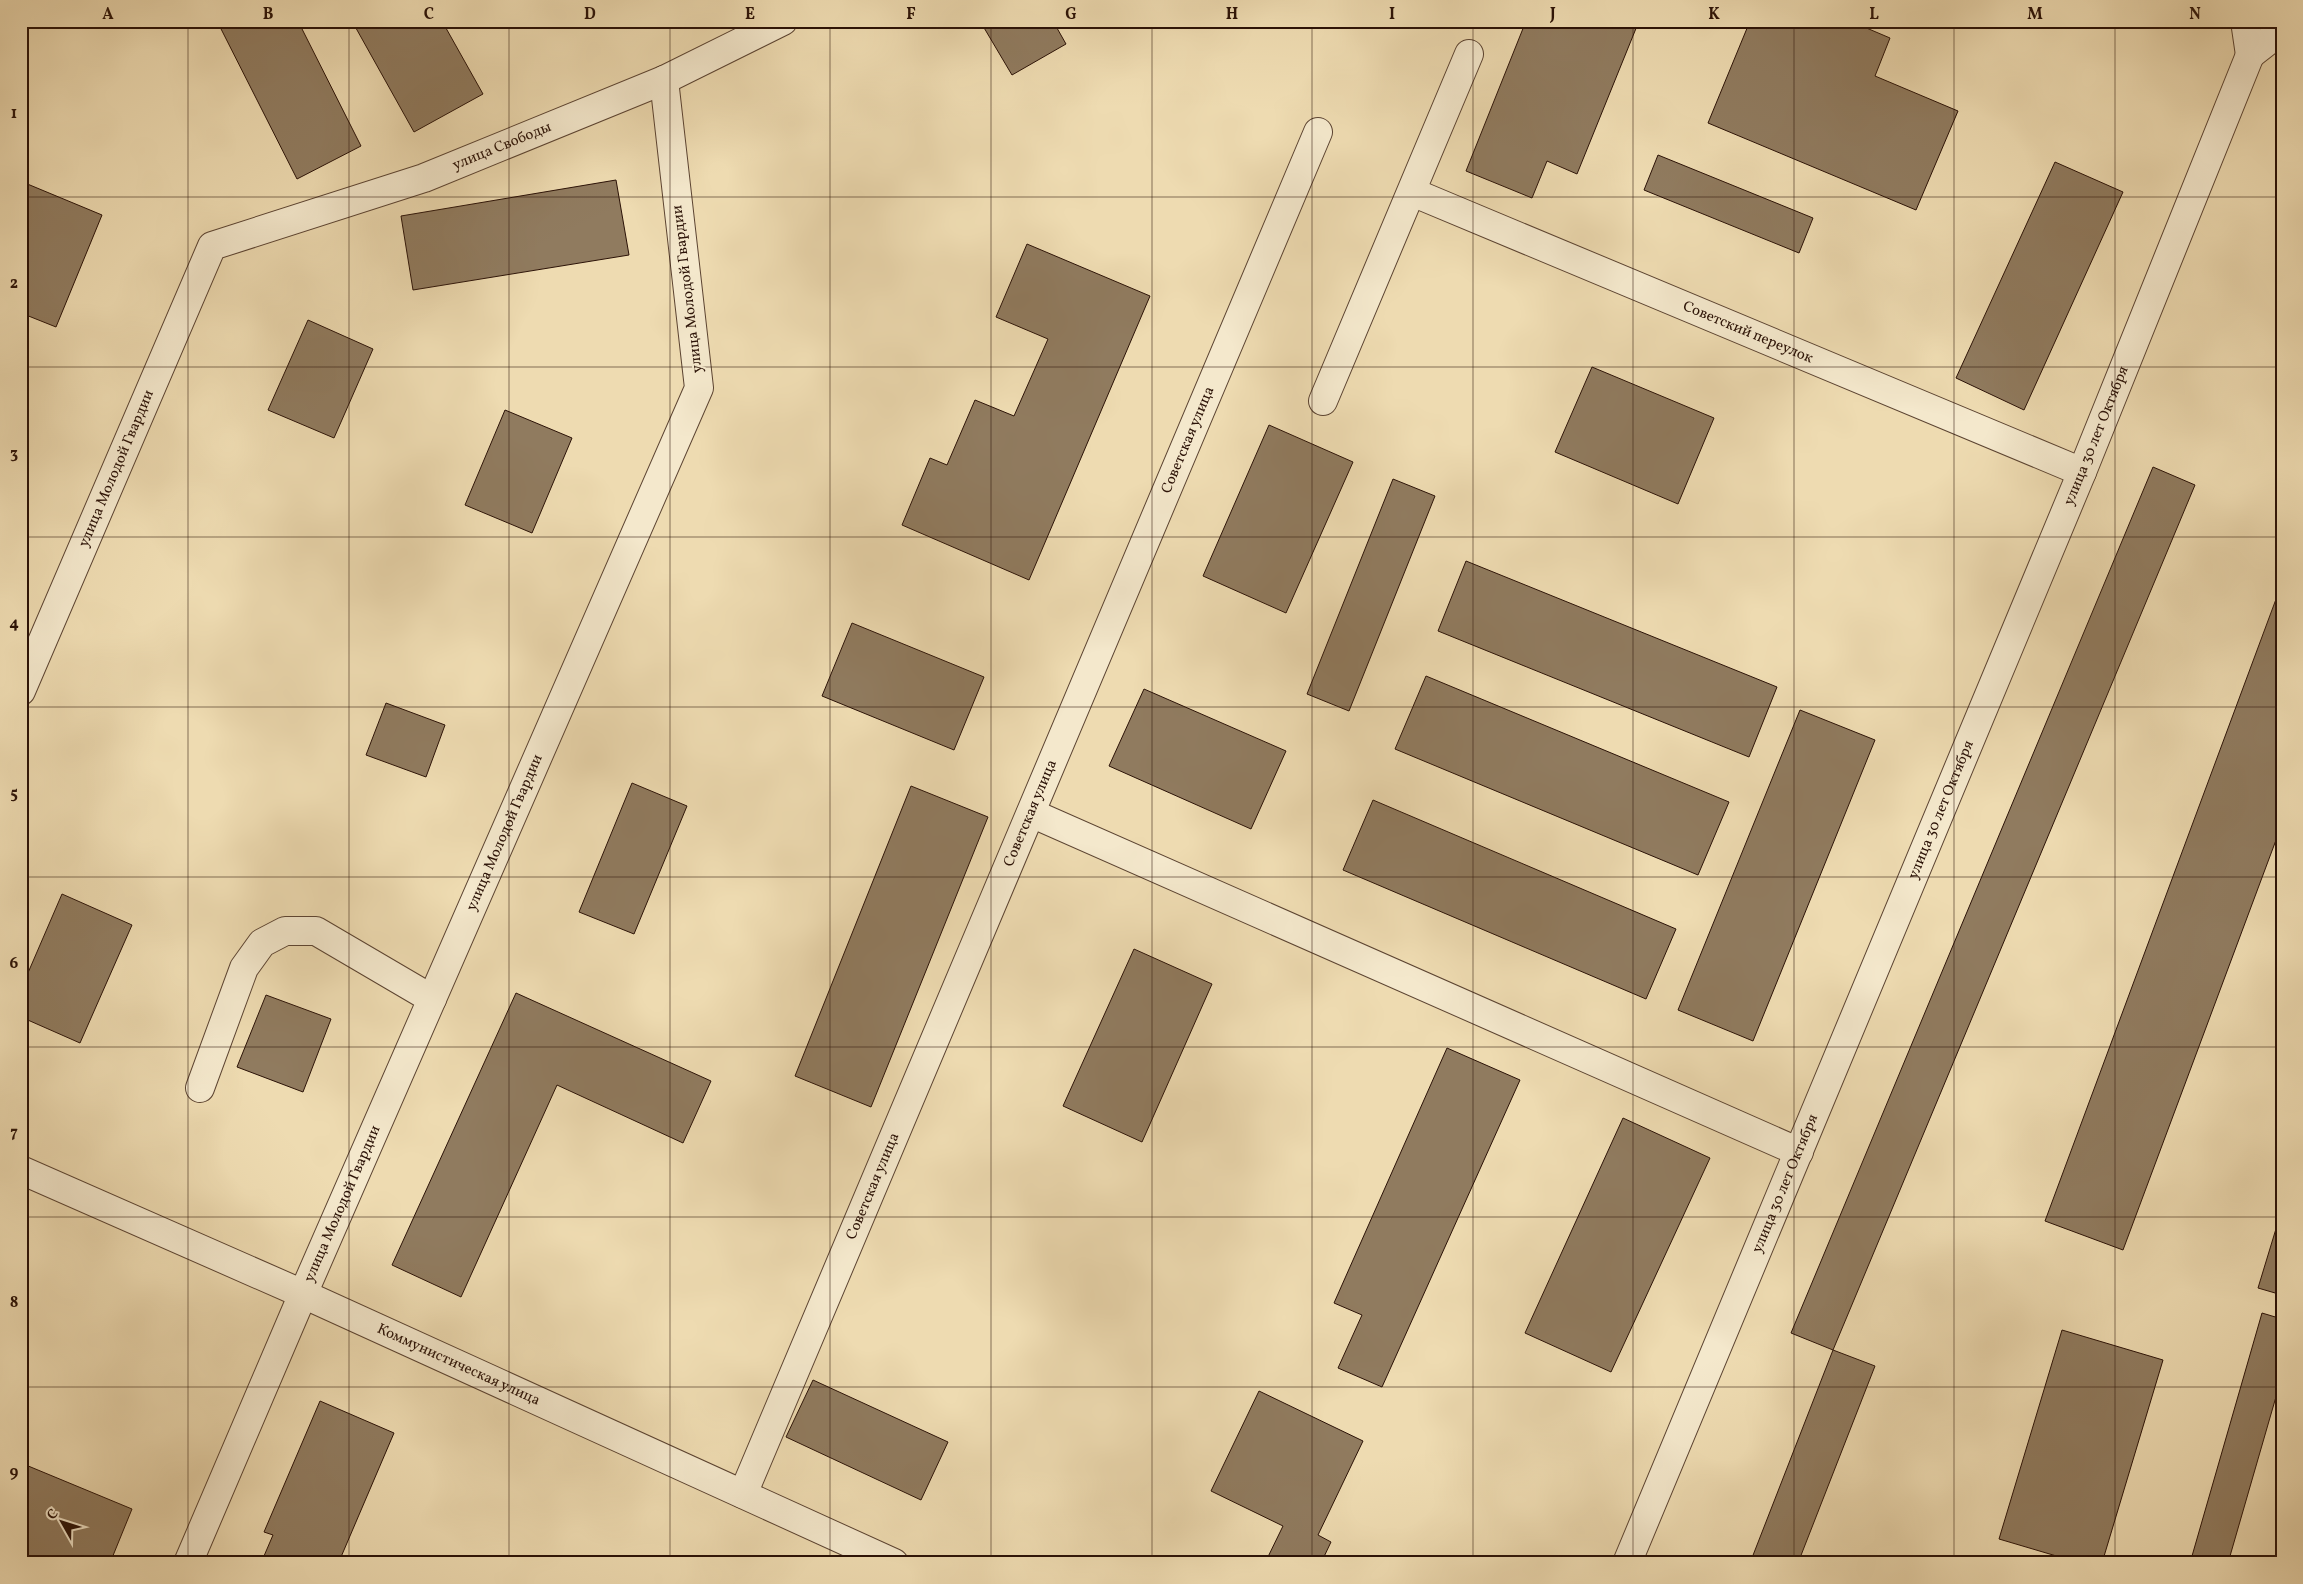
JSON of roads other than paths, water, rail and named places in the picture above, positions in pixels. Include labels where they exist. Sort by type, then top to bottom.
[{"type":"street","name":"улица Свободы","points":[[212,246],[424,178],[664,80],[783,21]]},
{"type":"street","points":[[2245,21],[2250,55],[2282,30]]},
{"type":"street","points":[[1323,401],[1469,54]]},
{"type":"street","name":"улица 30 лет Октября","points":[[1627,1563],[2082,472],[2250,55]]},
{"type":"street","name":"улица Молодой Гвардии","points":[[188,1563],[303,1294],[699,388],[664,80]]},
{"type":"street","name":"Советская улица","points":[[743,1494],[1318,132]]},
{"type":"street","name":"Советский переулок","points":[[1412,192],[2082,472]]},
{"type":"street","name":"улица Молодой Гвардии","points":[[21,691],[212,246]]},
{"type":"street","points":[[1031,813],[1798,1152]]},
{"type":"street","points":[[200,1088],[244,968],[262,943],[285,931],[316,930],[432,999]]},
{"type":"street","name":"Коммунистическая улица","points":[[21,1170],[303,1294],[894,1563]]}]
